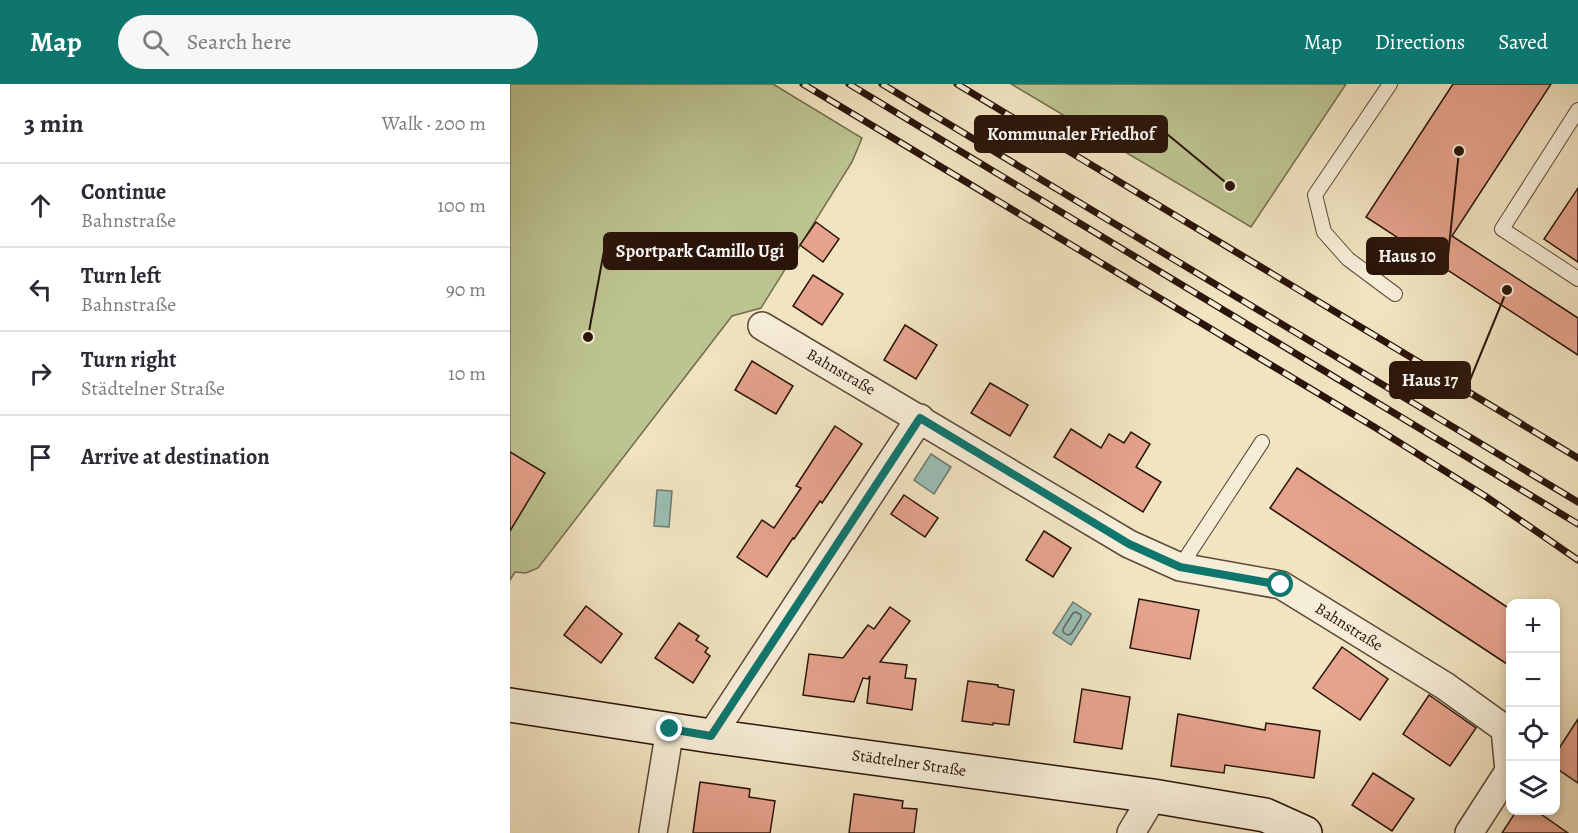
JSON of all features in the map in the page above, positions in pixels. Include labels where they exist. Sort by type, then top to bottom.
[{"type":"street","name":"Bahnstraße","points":[[762,326],[1129,544],[1180,567],[1281,585],[1445,686],[1505,729],[1509,771],[1469,833]]},
{"type":"street","points":[[711,736],[920,418]]},
{"type":"street","name":"Städtelner Straße","points":[[510,705],[711,736],[1153,796],[1265,815],[1305,833]]},
{"type":"street","points":[[653,833],[670,729]]},
{"type":"street","points":[[1131,833],[1153,796]]},
{"type":"lane","points":[[1390,84],[1315,195],[1324,231],[1348,260],[1395,294]]},
{"type":"lane","points":[[1578,110],[1502,229],[1578,279]]},
{"type":"lane","points":[[1180,567],[1262,442]]},
{"type":"green space","points":[[510,84],[773,84],[862,138],[852,162],[761,308],[732,316],[538,568],[526,573],[515,572],[510,580]]},
{"type":"green space","points":[[1011,84],[1346,84],[1251,227]]},
{"type":"water","points":[[931,454],[951,467],[934,494],[914,480]]},
{"type":"water","points":[[657,490],[672,491],[669,527],[654,526]]},
{"type":"water","points":[[1073,602],[1091,614],[1071,645],[1053,633]]},
{"type":"building","points":[[1453,84],[1551,84],[1452,236],[1578,318],[1578,355],[1366,217]]},
{"type":"building","points":[[1578,188],[1578,262],[1544,239]]},
{"type":"building","points":[[816,222],[839,239],[823,262],[800,245]]},
{"type":"building","points":[[813,275],[843,294],[822,325],[793,306]]},
{"type":"building","points":[[905,325],[937,345],[916,379],[884,360]]},
{"type":"building","points":[[752,361],[793,386],[776,414],[735,390]]},
{"type":"building","points":[[990,383],[1028,405],[1010,436],[971,413]]},
{"type":"building","points":[[835,426],[862,444],[767,577],[737,557],[762,520],[774,528],[801,488],[796,486]]},
{"type":"building","points":[[1071,429],[1101,448],[1109,434],[1124,443],[1131,432],[1150,444],[1136,467],[1161,482],[1143,512],[1054,457]]},
{"type":"building","points":[[510,452],[545,473],[510,531]]},
{"type":"building","points":[[1297,468],[1506,606],[1506,663],[1270,508]]},
{"type":"building","points":[[904,495],[938,518],[925,537],[891,514]]},
{"type":"building","points":[[1044,531],[1071,548],[1053,577],[1026,560]]},
{"type":"building","points":[[1139,599],[1199,610],[1190,659],[1130,648]]},
{"type":"building","points":[[586,606],[622,634],[601,663],[564,635]]},
{"type":"building","points":[[890,607],[910,621],[880,662],[907,665],[905,678],[916,679],[912,710],[867,703],[870,676],[868,679],[863,678],[854,702],[803,695],[809,654],[843,658],[868,625],[874,629]]},
{"type":"building","points":[[679,623],[699,636],[696,640],[708,648],[705,652],[710,656],[693,683],[655,658]]},
{"type":"building","points":[[1342,647],[1388,679],[1360,720],[1313,688]]},
{"type":"building","points":[[968,681],[998,685],[998,687],[1014,690],[1009,725],[962,721]]},
{"type":"building","points":[[1082,689],[1130,697],[1122,749],[1074,742]]},
{"type":"building","points":[[1429,695],[1476,728],[1450,766],[1403,734]]},
{"type":"building","points":[[1178,714],[1265,730],[1266,723],[1320,731],[1314,778],[1225,765],[1224,773],[1171,766]]},
{"type":"building","points":[[1578,719],[1578,783],[1560,771],[1560,747]]},
{"type":"building","points":[[1373,773],[1414,799],[1392,831],[1352,805]]},
{"type":"building","points":[[700,782],[750,789],[749,797],[775,801],[770,833],[693,833]]},
{"type":"building","points":[[854,794],[903,801],[902,808],[917,809],[914,833],[849,833]]},
{"type":"building","points":[[1514,815],[1542,815],[1568,833],[1502,833]]},
{"type":"railway","points":[[803,84],[1376,428],[1485,496],[1578,560]]},
{"type":"railway","points":[[849,84],[1578,524]]},
{"type":"railway","points":[[882,84],[1578,502]]},
{"type":"railway","points":[[957,84],[1578,458]]},
{"type":"place","name":"Haus 10","points":[[1459,151]]},
{"type":"place","name":"Kommunaler Friedhof","points":[[1230,186]]},
{"type":"place","name":"Haus 17","points":[[1507,290]]},
{"type":"place","name":"Sportpark Camillo Ugi","points":[[588,337]]},
{"type":"route","points":[[670,729],[711,736],[920,418],[1129,544],[1180,567],[1281,585]]}]
